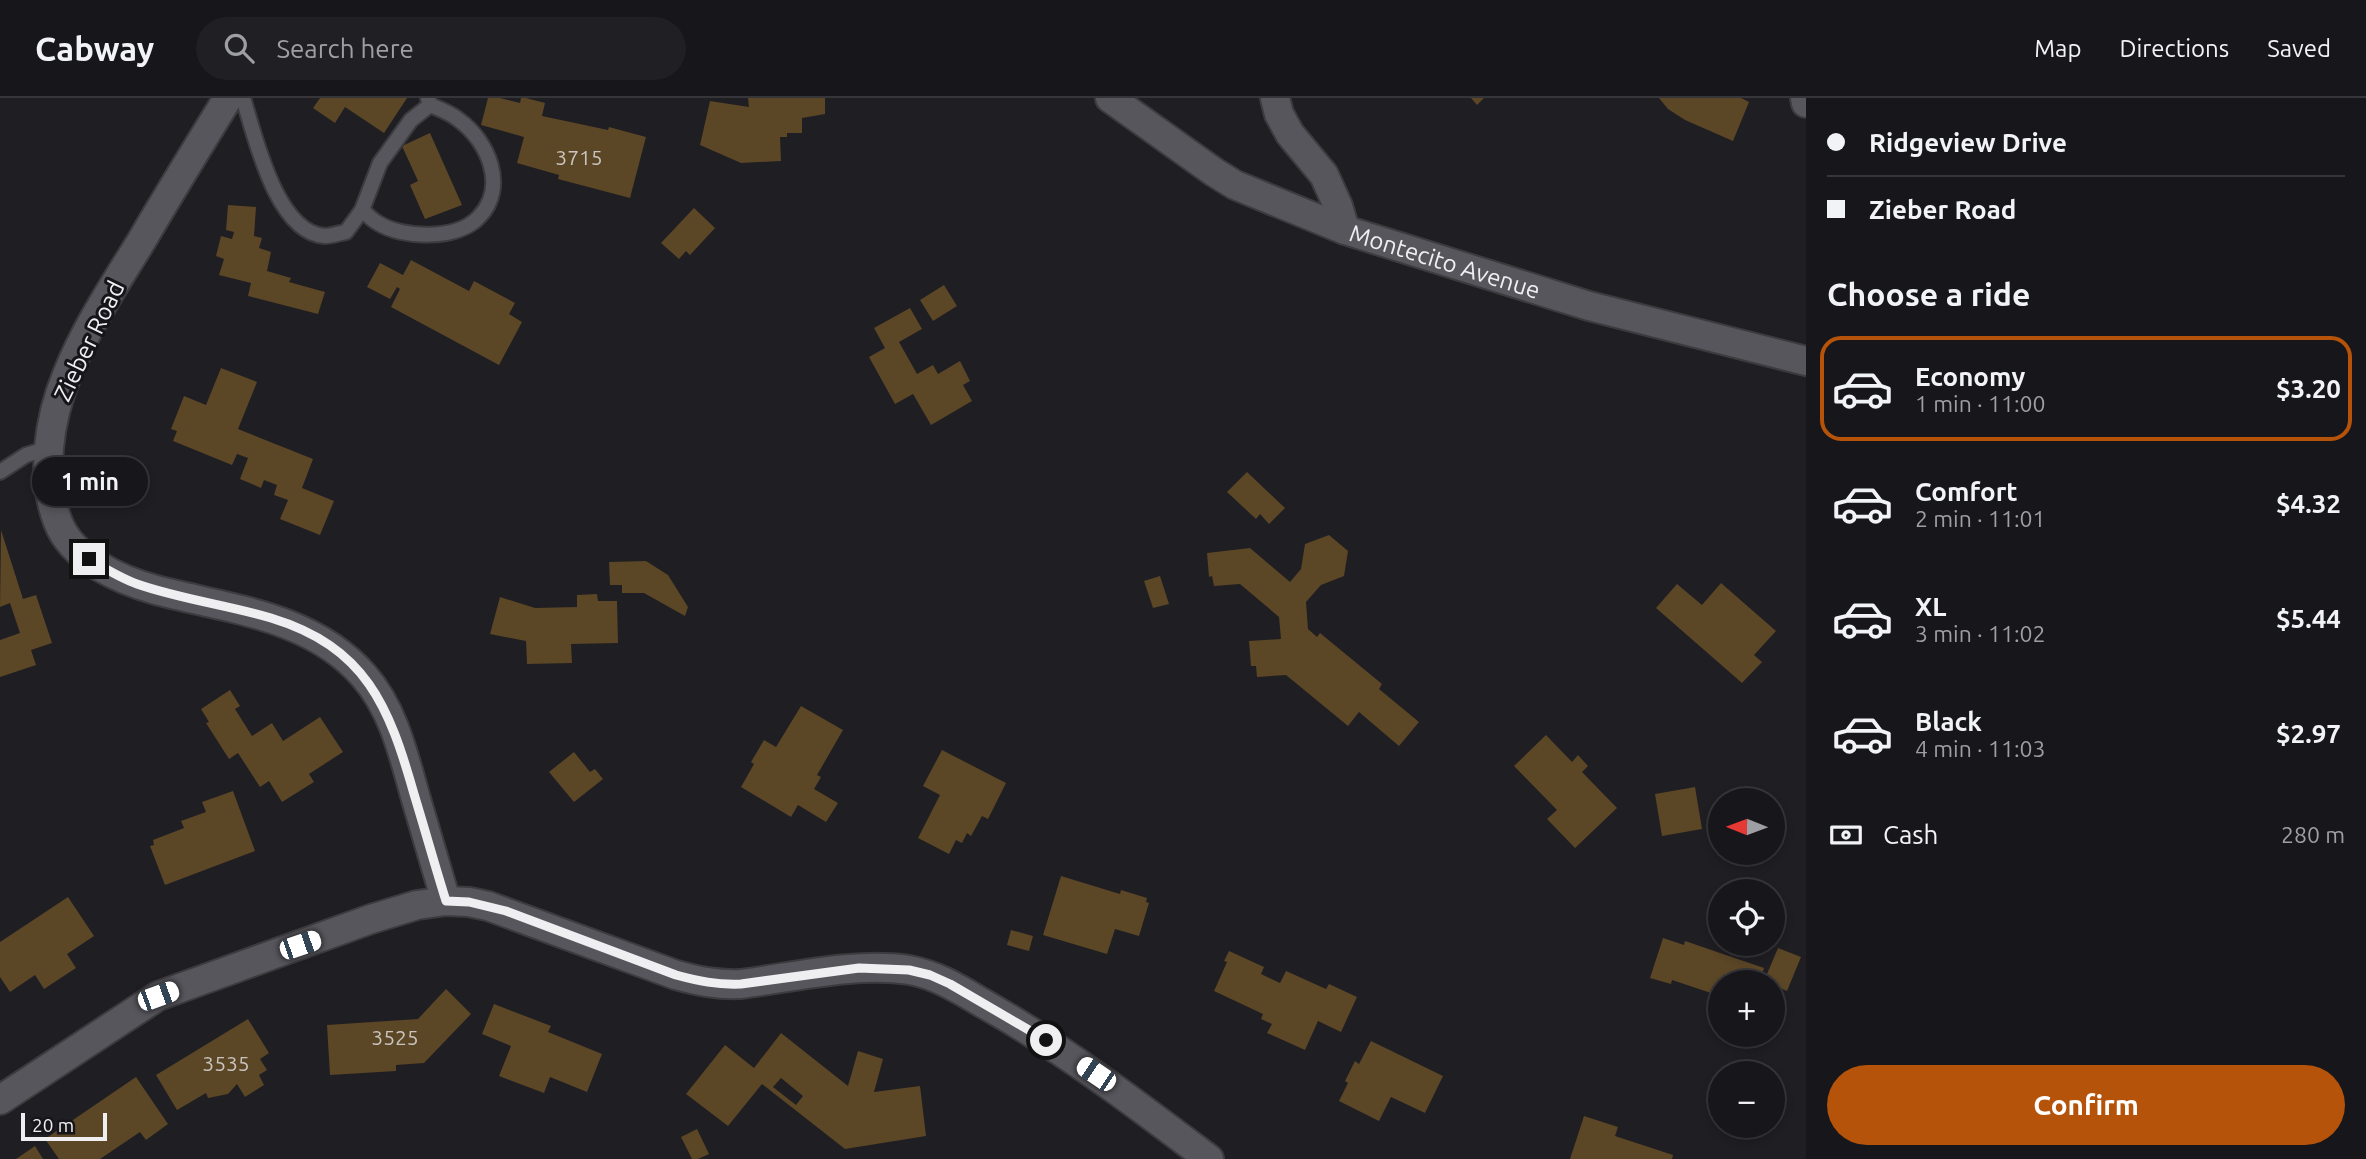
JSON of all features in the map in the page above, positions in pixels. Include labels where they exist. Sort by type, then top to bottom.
[{"type":"street","name":"Zieber Road","points":[[228,98],[96,314],[67,375],[56,409],[49,448],[52,499],[58,524],[89,559],[134,583],[272,618],[302,630],[326,642],[365,677],[379,696],[401,748],[446,901]]},
{"type":"street","name":"Montecito Avenue","points":[[1110,98],[1214,172],[1252,192],[1345,230],[1601,309],[1806,361]]},
{"type":"street","points":[[1275,98],[1279,114],[1290,134],[1324,175],[1345,230]]},
{"type":"street","points":[[1805,98],[1806,103]]},
{"type":"street","points":[[0,1100],[158,996],[370,919],[417,905],[446,901],[469,902],[506,911],[703,983],[741,984],[859,968],[909,970],[930,975],[1046,1040],[1209,1159]]},
{"type":"lane","points":[[243,98],[267,176],[284,208],[302,227],[324,236],[346,232],[362,210],[380,163],[411,120],[429,101],[474,132],[488,153],[494,177],[490,201],[479,218],[457,231],[437,235],[403,233],[379,224],[362,210]]},
{"type":"lane","points":[[0,472],[26,455],[49,448]]},
{"type":"building","points":[[320,98],[407,98],[384,133],[345,107],[335,123],[313,108]]},
{"type":"building","points":[[488,98],[520,103],[521,98],[526,98],[545,103],[542,116],[608,130],[609,127],[646,137],[630,198],[558,179],[559,175],[517,163],[524,137],[481,125]]},
{"type":"building","points":[[748,98],[825,98],[825,114],[802,118],[802,133],[787,133],[787,137],[780,137],[781,161],[741,163],[700,145],[710,101],[749,107]]},
{"type":"building","points":[[1471,98],[1484,98],[1477,105]]},
{"type":"building","points":[[1659,98],[1741,98],[1749,102],[1733,141],[1685,120],[1668,109]]},
{"type":"building","points":[[430,133],[462,205],[425,219],[410,185],[418,181],[402,146]]},
{"type":"building","points":[[228,205],[256,207],[254,236],[262,238],[259,248],[271,252],[267,271],[291,278],[289,282],[325,292],[318,314],[248,296],[251,283],[219,275],[224,259],[216,256],[221,236],[232,239],[234,232],[226,230]]},
{"type":"building","points":[[694,208],[715,228],[690,255],[686,251],[679,259],[661,243]]},
{"type":"building","points":[[411,260],[469,291],[474,281],[515,303],[509,314],[522,322],[499,365],[391,307],[400,289],[397,287],[390,299],[367,287],[380,263],[403,275]]},
{"type":"building","points":[[944,285],[957,306],[933,321],[920,300]]},
{"type":"building","points":[[910,308],[922,329],[899,342],[917,374],[933,365],[938,374],[960,361],[970,381],[963,385],[972,401],[931,425],[913,394],[895,404],[869,357],[885,348],[874,328]]},
{"type":"building","points":[[221,368],[257,382],[238,429],[313,459],[302,488],[334,501],[320,535],[280,519],[288,500],[274,495],[277,485],[264,480],[261,488],[240,479],[248,458],[237,454],[232,465],[173,441],[177,431],[171,429],[184,396],[206,405]]},
{"type":"building","points":[[1247,472],[1285,508],[1269,524],[1260,514],[1256,519],[1227,492]]},
{"type":"building","points":[[1,530],[23,599],[36,595],[52,643],[31,650],[36,665],[0,677],[0,640],[20,633],[10,603],[0,607]]},
{"type":"building","points":[[1329,535],[1348,551],[1344,576],[1321,585],[1306,602],[1308,629],[1317,637],[1320,633],[1382,684],[1379,689],[1419,722],[1399,746],[1359,712],[1348,726],[1286,675],[1257,677],[1256,666],[1251,666],[1249,641],[1281,639],[1279,617],[1240,584],[1214,586],[1212,576],[1209,577],[1207,553],[1250,548],[1290,582],[1301,569],[1305,544]]},
{"type":"building","points":[[646,561],[668,575],[688,607],[685,616],[644,593],[622,593],[622,585],[610,585],[609,562]]},
{"type":"building","points":[[1160,576],[1169,604],[1153,608],[1144,581]]},
{"type":"building","points":[[1721,583],[1776,631],[1754,655],[1762,662],[1742,683],[1656,608],[1677,584],[1702,605]]},
{"type":"building","points":[[597,594],[598,601],[617,601],[618,643],[571,644],[572,663],[527,664],[526,641],[490,634],[500,597],[535,608],[577,607],[577,595]]},
{"type":"building","points":[[230,690],[240,706],[235,709],[252,736],[272,723],[283,741],[320,717],[343,752],[309,774],[314,782],[282,802],[269,781],[260,787],[238,753],[229,759],[206,723],[209,722],[201,709]]},
{"type":"building","points":[[801,706],[843,730],[817,775],[821,777],[814,789],[838,803],[826,822],[798,805],[791,817],[741,787],[764,740],[776,747]]},
{"type":"building","points":[[1546,735],[1572,762],[1578,755],[1588,766],[1582,772],[1617,808],[1575,848],[1547,819],[1557,810],[1514,766]]},
{"type":"building","points":[[942,750],[1006,783],[988,819],[982,816],[971,836],[967,833],[962,843],[956,840],[949,854],[918,838],[940,795],[923,786]]},
{"type":"building","points":[[574,752],[590,772],[595,769],[603,779],[574,802],[549,772]]},
{"type":"building","points":[[1695,787],[1702,829],[1662,836],[1655,794]]},
{"type":"building","points":[[233,791],[255,851],[165,885],[150,846],[154,845],[153,840],[184,828],[181,821],[206,812],[202,802]]},
{"type":"building","points":[[1061,876],[1120,894],[1121,890],[1147,898],[1146,902],[1149,903],[1139,936],[1115,929],[1107,954],[1043,935]]},
{"type":"building","points":[[68,897],[94,936],[67,954],[76,968],[44,989],[35,975],[10,992],[0,977],[0,942]]},
{"type":"building","points":[[1011,930],[1033,936],[1029,951],[1007,945]]},
{"type":"building","points":[[1663,938],[1684,945],[1685,941],[1708,949],[1708,956],[1729,956],[1764,968],[1708,970],[1708,992],[1672,980],[1671,984],[1650,978]]},
{"type":"building","points":[[1229,951],[1264,967],[1261,974],[1280,983],[1286,971],[1326,989],[1329,984],[1357,997],[1341,1032],[1318,1021],[1305,1050],[1267,1033],[1272,1024],[1261,1019],[1263,1014],[1214,991]]},
{"type":"building","points":[[1785,951],[1801,957],[1787,991],[1785,970],[1769,970],[1775,956],[1785,956]]},
{"type":"building","points":[[446,989],[471,1014],[424,1063],[396,1065],[396,1071],[330,1075],[327,1025],[418,1019]]},
{"type":"building","points":[[494,1004],[551,1026],[548,1032],[602,1054],[587,1092],[550,1077],[544,1093],[499,1076],[511,1046],[482,1034]]},
{"type":"building","points":[[248,1019],[269,1053],[260,1059],[267,1070],[259,1075],[264,1085],[245,1097],[237,1084],[228,1094],[208,1098],[206,1093],[177,1110],[156,1075]]},
{"type":"building","points":[[781,1033],[848,1086],[858,1051],[883,1059],[874,1092],[920,1086],[926,1136],[845,1149],[762,1084],[728,1126],[686,1094],[725,1045],[754,1068]],"holes":[[[781,1078],[803,1096],[796,1105],[773,1087]]]},
{"type":"building","points":[[1371,1041],[1443,1076],[1425,1113],[1391,1097],[1379,1121],[1339,1101],[1355,1061],[1359,1064]]},
{"type":"building","points":[[136,1077],[168,1124],[146,1140],[140,1132],[100,1159],[59,1159],[45,1139]]},
{"type":"building","points":[[1584,1116],[1618,1127],[1615,1136],[1673,1155],[1672,1159],[1570,1159]]},
{"type":"building","points":[[697,1129],[709,1154],[692,1159],[681,1137]]},
{"type":"building","points":[[35,1146],[43,1159],[16,1159]]},
{"type":"route","points":[[89,559],[134,583],[272,618],[326,642],[346,658],[379,696],[391,721],[446,901],[469,902],[506,911],[703,983],[741,984],[859,968],[909,970],[950,984],[1046,1040]]}]
